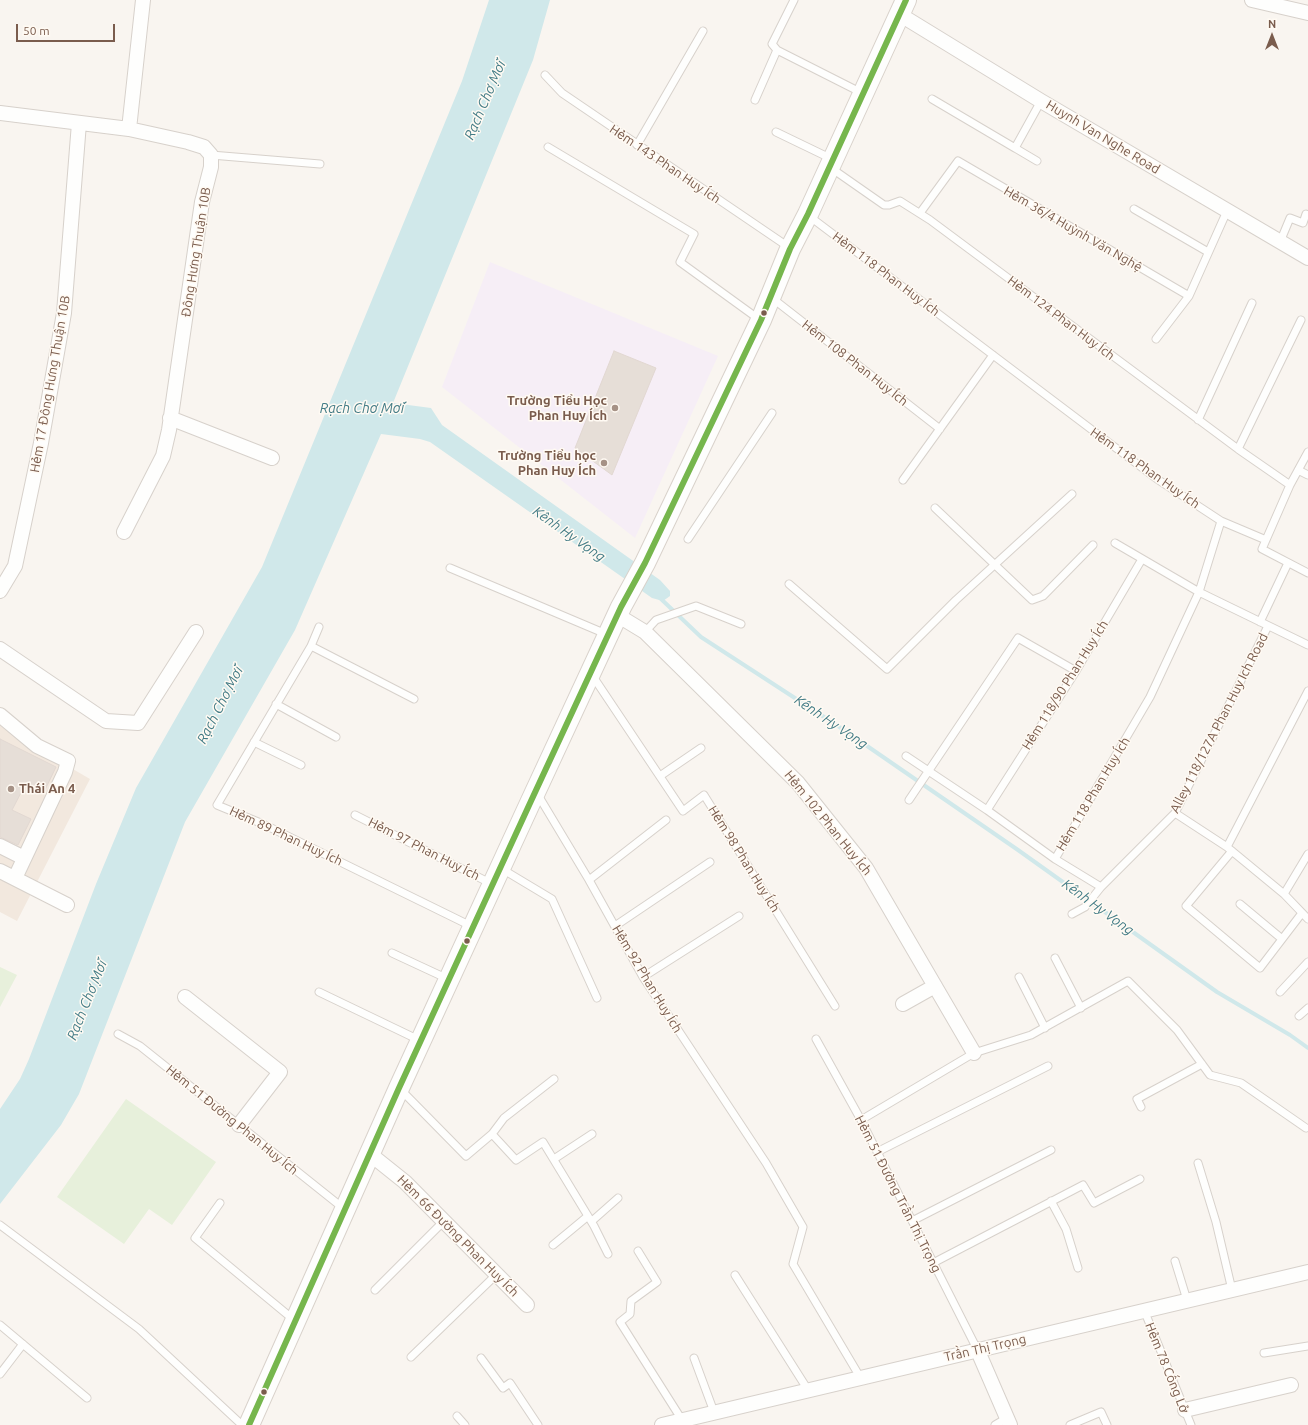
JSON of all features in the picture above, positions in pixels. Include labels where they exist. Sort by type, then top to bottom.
[{"type":"main road","points":[[249,1425],[496,876],[608,634],[645,563],[761,320],[790,249],[808,214],[902,7]]},
{"type":"street","points":[[130,129],[144,0]]},
{"type":"street","points":[[1252,0],[1277,3],[1308,13]]},
{"type":"street","name":"Huynh Van Nghe Road","points":[[902,7],[1041,101],[1308,258]]},
{"type":"street","points":[[0,113],[130,129],[204,147],[211,155]]},
{"type":"street","name":"Hẻm 17 Đông Hưng Thuận 10B","points":[[0,591],[15,566],[41,443],[64,313],[78,123]]},
{"type":"street","name":"Đông Hưng Thuận 10B","points":[[124,532],[163,456],[202,202],[211,167],[211,155]]},
{"type":"street","points":[[170,418],[272,458]]},
{"type":"street","name":"Hẻm 102 Phan Huy Ích","points":[[619,611],[645,632],[798,783],[866,868],[974,1053]]},
{"type":"street","points":[[0,649],[106,721],[138,724],[196,632]]},
{"type":"street","points":[[0,715],[37,746],[68,761],[65,772],[15,878]]},
{"type":"street","points":[[0,846],[24,858]]},
{"type":"street","points":[[0,871],[67,905]]},
{"type":"street","points":[[903,1004],[934,986]]},
{"type":"street","points":[[185,997],[280,1072],[239,1125]]},
{"type":"street","name":"Hẻm 66 Đường Phan Huy Ích","points":[[370,1154],[405,1182],[527,1305]]},
{"type":"street","name":"Trần Thị Trọng","points":[[662,1425],[977,1349],[1308,1272]]},
{"type":"street","points":[[977,1349],[1009,1422]]},
{"type":"street","points":[[1185,1410],[1291,1385]]},
{"type":"lane","points":[[794,0],[772,44],[776,50],[862,93]]},
{"type":"lane","points":[[637,145],[703,31]]},
{"type":"lane","points":[[755,100],[776,50]]},
{"type":"lane","name":"Hẻm 143 Phan Huy Ích","points":[[544,75],[562,93],[790,249]]},
{"type":"lane","points":[[932,99],[1038,161]]},
{"type":"lane","points":[[1016,148],[1041,101]]},
{"type":"lane","name":"Hẻm 124 Phan Huy Ích","points":[[776,132],[830,163],[884,205],[889,205],[900,201],[920,214],[1238,450],[1290,485]]},
{"type":"lane","points":[[548,147],[694,234],[680,262],[761,320]]},
{"type":"lane","points":[[211,155],[320,164]]},
{"type":"lane","name":"Hẻm 36/4 Huỳnh Văn Nghệ","points":[[920,214],[958,162],[1189,296]]},
{"type":"lane","points":[[1134,209],[1208,252]]},
{"type":"lane","points":[[1156,339],[1189,296],[1227,211]]},
{"type":"lane","name":"Hẻm 118 Phan Huy Ích","points":[[808,214],[1157,479],[1221,521],[1199,592],[1150,698],[1055,859]]},
{"type":"lane","points":[[1280,242],[1290,218],[1303,223],[1306,214]]},
{"type":"lane","name":"Hẻm 108 Phan Huy Ích","points":[[770,296],[940,429]]},
{"type":"lane","points":[[1198,420],[1252,303]]},
{"type":"lane","points":[[1238,450],[1301,320]]},
{"type":"lane","points":[[903,480],[993,355]]},
{"type":"lane","points":[[688,539],[772,413]]},
{"type":"lane","points":[[1308,452],[1290,485],[1262,549],[1308,573]]},
{"type":"lane","points":[[1298,470],[1308,474]]},
{"type":"lane","points":[[789,584],[887,669],[956,600],[1072,494]]},
{"type":"lane","points":[[935,508],[1032,600],[1043,596],[1092,545]]},
{"type":"lane","points":[[1221,521],[1266,540]]},
{"type":"lane","points":[[1115,543],[1199,592],[1308,645]]},
{"type":"lane","name":"Hẻm 118/90 Phan Huy Ích","points":[[987,810],[1076,671],[1142,559]]},
{"type":"lane","points":[[1260,622],[1288,563]]},
{"type":"lane","points":[[450,568],[608,634]]},
{"type":"lane","points":[[645,632],[656,620],[696,606],[741,624]]},
{"type":"lane","name":"Alley 118/127A Phan Huy Ich Road","points":[[1072,914],[1084,907],[1096,895],[1101,887],[1175,813],[1268,626]]},
{"type":"lane","name":"Hẻm 89 Phan Huy Ích","points":[[319,627],[311,646],[217,805],[263,824],[473,927]]},
{"type":"lane","points":[[909,800],[929,773],[948,741],[1018,638],[1076,671]]},
{"type":"lane","points":[[311,646],[414,699]]},
{"type":"lane","name":"Hẻm 98 Phan Huy Ích","points":[[590,673],[683,811],[704,795],[836,1006]]},
{"type":"lane","points":[[1302,912],[1260,968],[1186,906],[1229,849],[1308,691]]},
{"type":"lane","points":[[276,704],[336,737]]},
{"type":"lane","points":[[254,742],[301,765]]},
{"type":"lane","points":[[660,776],[701,748]]},
{"type":"lane","points":[[906,756],[929,773],[987,810],[1055,859],[1101,887]]},
{"type":"lane","name":"Hẻm 92 Phan Huy Ích","points":[[536,791],[589,880],[643,977],[766,1163],[803,1227],[793,1264],[860,1377]]},
{"type":"lane","points":[[1175,813],[1229,849],[1284,894],[1308,919]]},
{"type":"lane","name":"Hẻm 97 Phan Huy Ích","points":[[355,815],[552,899],[597,998]]},
{"type":"lane","points":[[589,880],[666,820]]},
{"type":"lane","points":[[1284,894],[1308,854]]},
{"type":"lane","points":[[615,926],[710,862]]},
{"type":"lane","points":[[1240,904],[1282,939]]},
{"type":"lane","points":[[643,977],[739,916]]},
{"type":"lane","points":[[392,953],[449,980]]},
{"type":"lane","points":[[1055,958],[1081,1008]]},
{"type":"lane","points":[[1280,992],[1308,962]]},
{"type":"lane","points":[[1019,977],[1045,1028]]},
{"type":"lane","points":[[861,1120],[974,1053],[1031,1036],[1128,981],[1177,1030],[1210,1075],[1241,1083],[1306,1128]]},
{"type":"lane","points":[[319,992],[421,1041]]},
{"type":"lane","points":[[1299,1016],[1308,1008]]},
{"type":"lane","name":"Hẻm 51 Đường Phan Huy Ích","points":[[118,1034],[140,1046],[345,1210]]},
{"type":"lane","name":"Hẻm 51 Đường Trần Thị Trọng","points":[[816,1039],[861,1120],[977,1349]]},
{"type":"lane","points":[[1141,1107],[1137,1099],[1202,1064]]},
{"type":"lane","points":[[877,1152],[1048,1066]]},
{"type":"lane","points":[[400,1088],[466,1156],[492,1134],[504,1118],[554,1079]]},
{"type":"lane","points":[[492,1134],[516,1160],[543,1142],[590,1218],[608,1254]]},
{"type":"lane","points":[[554,1159],[592,1134]]},
{"type":"lane","points":[[912,1222],[1051,1150]]},
{"type":"lane","points":[[1198,1163],[1216,1222],[1232,1290]]},
{"type":"lane","points":[[933,1262],[1083,1185],[1094,1203],[1140,1179]]},
{"type":"lane","points":[[553,1245],[618,1198]]},
{"type":"lane","points":[[1051,1201],[1066,1229],[1078,1268]]},
{"type":"lane","points":[[220,1203],[195,1238],[296,1321]]},
{"type":"lane","points":[[375,1290],[444,1222]]},
{"type":"lane","points":[[0,1225],[138,1329],[242,1425]]},
{"type":"lane","points":[[638,1251],[657,1282],[631,1301],[630,1314],[620,1322],[682,1420]]},
{"type":"lane","points":[[1175,1261],[1187,1300]]},
{"type":"lane","points":[[411,1357],[497,1274]]},
{"type":"lane","points":[[735,1275],[808,1390]]},
{"type":"lane","name":"Hẻm 78 Cống Lở","points":[[1144,1310],[1191,1425]]},
{"type":"lane","points":[[0,1325],[86,1398]]},
{"type":"lane","points":[[0,1374],[23,1344]]},
{"type":"lane","points":[[1264,1353],[1308,1346]]},
{"type":"lane","points":[[481,1358],[503,1388],[510,1383],[538,1425]]},
{"type":"lane","points":[[694,1358],[714,1412]]},
{"type":"lane","points":[[1070,1425],[1101,1412],[1107,1425]]},
{"type":"lane","points":[[457,1416],[465,1425]]},
{"type":"lane","points":[[995,1425],[1009,1422]]},
{"type":"shaded area","name":"Trường Tiểu học Phan Huy Ích","points":[[490,262],[718,356],[635,538],[442,387]]},
{"type":"shaded area","points":[[0,715],[35,747],[90,779],[17,921],[0,912]]},
{"type":"green space","points":[[0,967],[17,975],[0,1007]]},
{"type":"green space","points":[[126,1099],[216,1162],[172,1225],[149,1209],[124,1244],[57,1197]]},
{"type":"water","name":"Rạch Chợ Mới","points":[[489,0],[550,0],[533,60],[393,403],[431,408],[442,425],[660,580],[670,591],[670,596],[663,601],[652,598],[430,442],[420,439],[381,434],[295,630],[185,822],[79,1094],[61,1125],[0,1204],[0,1109],[20,1079],[29,1059],[96,884],[136,788],[262,567],[462,81]]},
{"type":"building","name":"Trường Tiểu Học Phan Huy Ích","points":[[614,351],[656,368],[612,475],[575,448]]},
{"type":"building","name":"Thái An 4","points":[[0,739],[56,767],[43,794],[25,785],[12,810],[31,819],[18,845],[0,837]]},
{"type":"waterway","name":"Kênh Hy Vọng","points":[[660,598],[701,637],[841,728],[1018,850],[1217,992],[1290,1035],[1308,1048]]},
{"type":"transit line","points":[[249,1425],[399,1088],[531,801],[621,607],[645,563],[761,320],[790,249],[808,214],[906,0]]},
{"type":"place","name":"Trường Tiểu Học Phan Huy Ích","points":[[615,408]]},
{"type":"place","name":"Trường Tiểu học Phan Huy Ích","points":[[604,463]]},
{"type":"place","name":"Thái An 4","points":[[11,789]]}]
